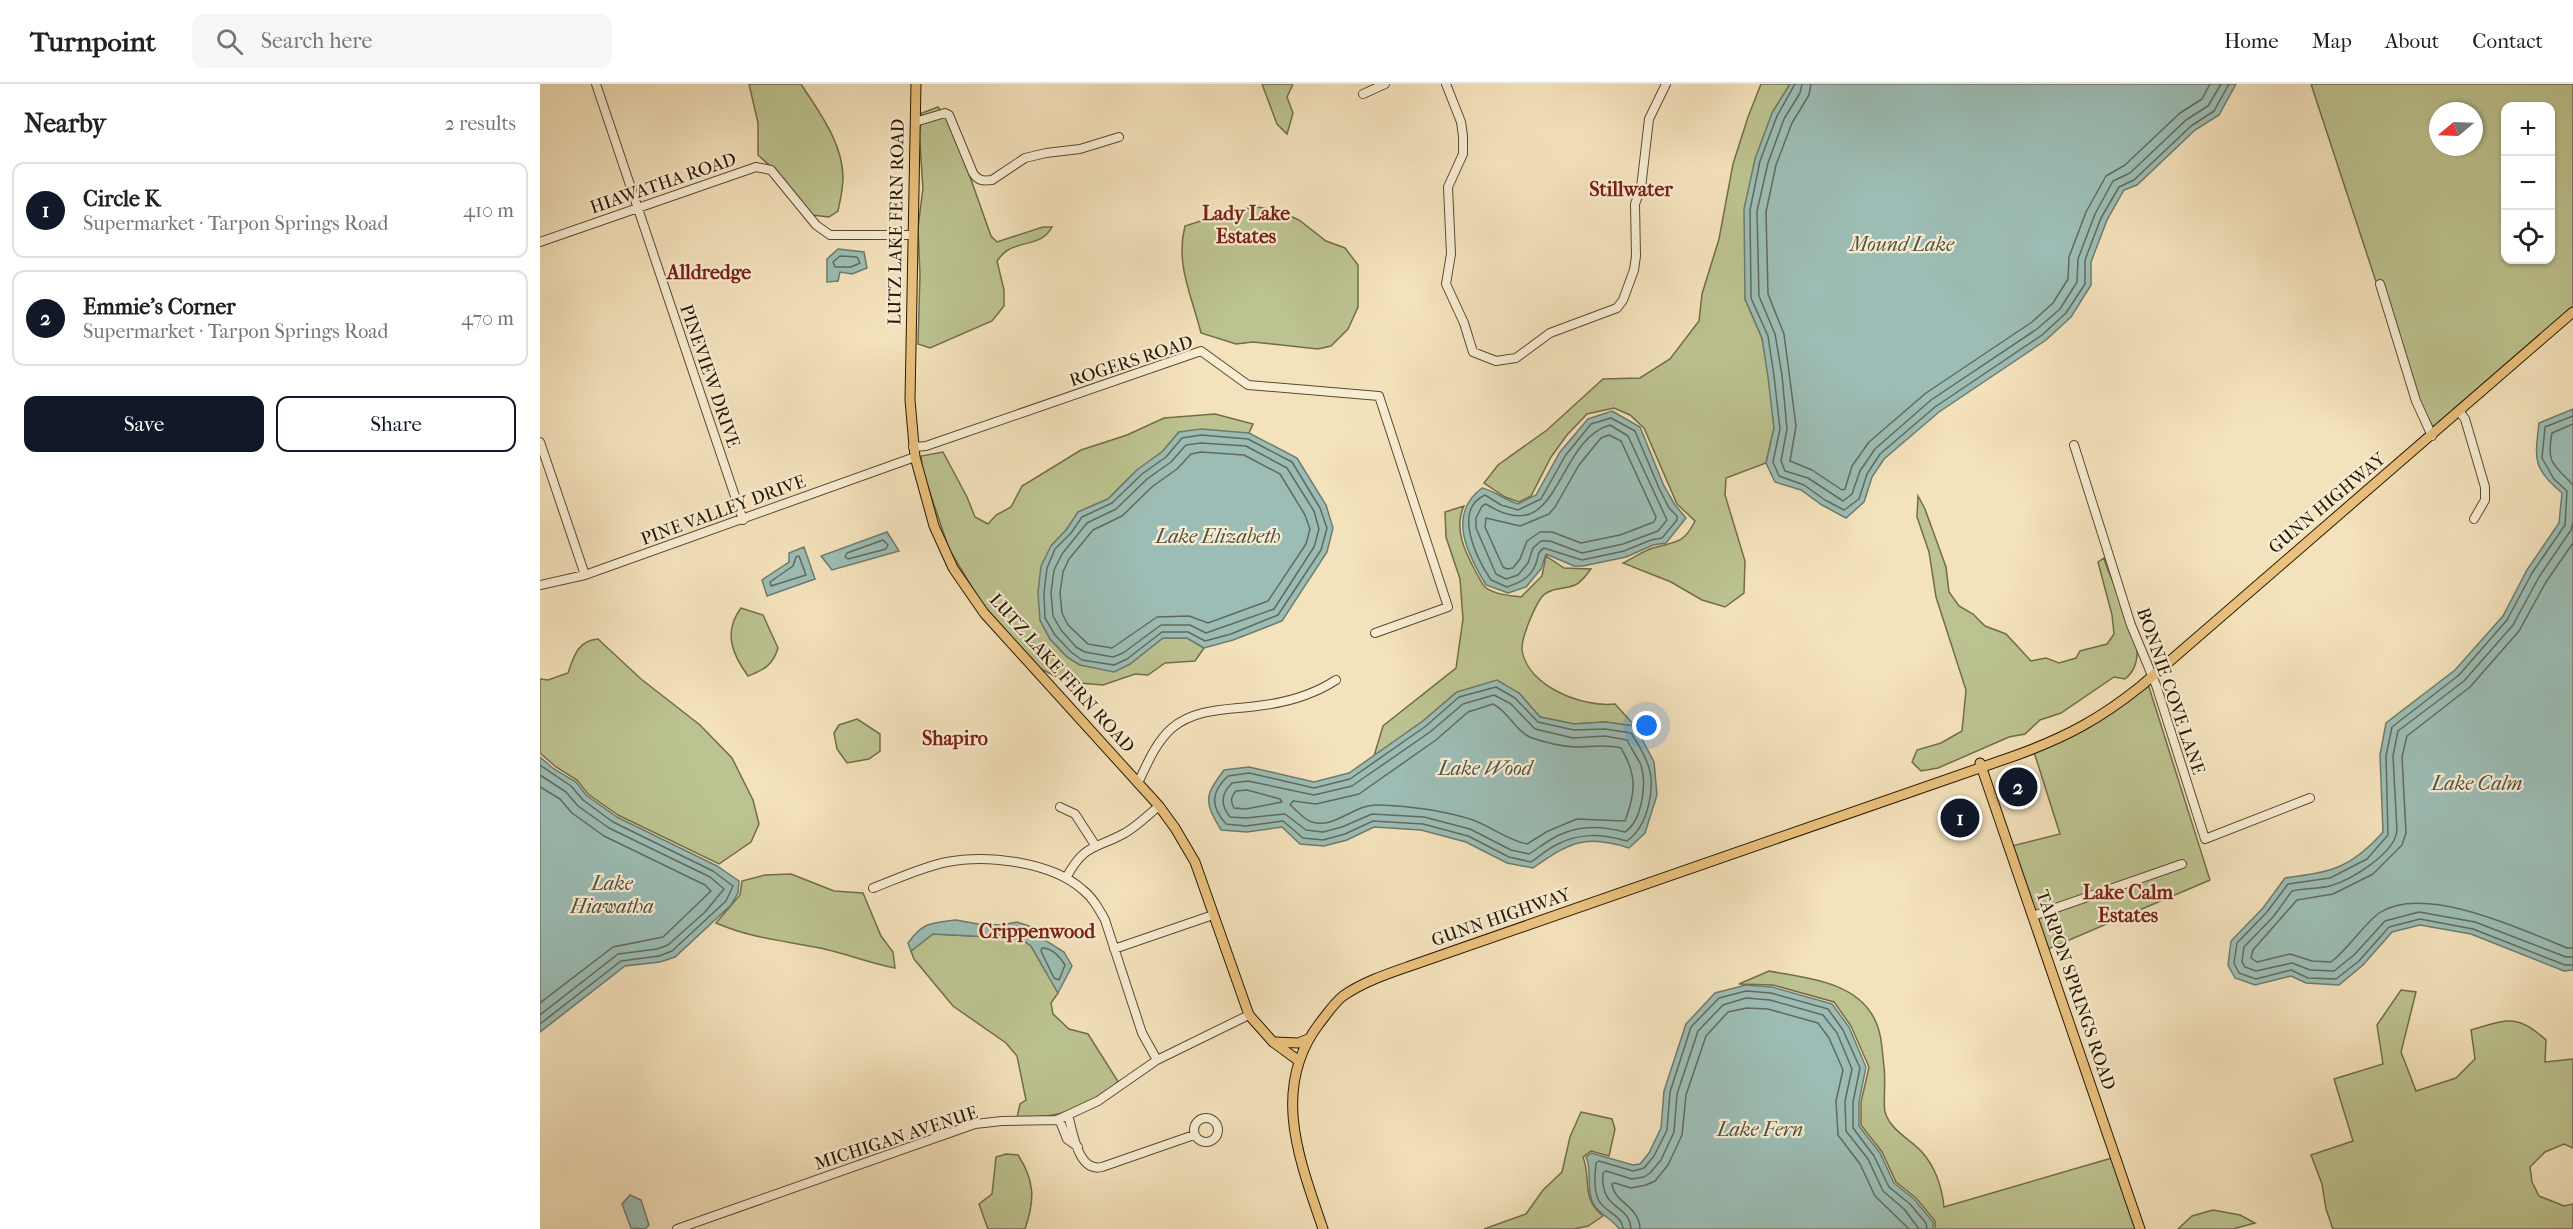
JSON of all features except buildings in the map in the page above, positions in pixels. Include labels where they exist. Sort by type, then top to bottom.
[{"type":"main road","name":"LUTZ LAKE FERN ROAD","points":[[915,84],[909,400],[914,452],[934,526],[953,568],[1000,633],[1159,806],[1175,828],[1195,862],[1249,1015],[1274,1042],[1299,1061]]},
{"type":"main road","name":"GUNN HIGHWAY","points":[[1323,1229],[1299,1156],[1293,1128],[1293,1096],[1299,1061],[1308,1039],[1341,998],[1376,979],[1911,791],[2100,716],[2152,676],[2573,312]]},
{"type":"main road","name":"TARPON SPRINGS ROAD","points":[[1981,765],[2140,1229]]},
{"type":"main road","points":[[1274,1042],[1287,1044],[1308,1039]]},
{"type":"street","name":"PINEVIEW DRIVE","points":[[596,84],[743,520]]},
{"type":"street","points":[[1363,94],[1385,84]]},
{"type":"street","points":[[1446,84],[1461,122],[1463,154],[1448,187],[1451,254],[1446,284],[1464,323],[1473,352],[1496,361],[1516,358],[1551,333],[1580,320],[1617,308],[1623,300],[1634,270],[1635,204],[1641,188],[1649,119],[1665,84]]},
{"type":"street","points":[[915,122],[945,113],[949,115],[973,173],[976,178],[986,181],[992,180],[1025,159],[1046,153],[1080,149],[1119,136]]},
{"type":"street","name":"HIAWATHA ROAD","points":[[540,242],[756,167],[771,170],[816,225],[830,235],[912,235]]},
{"type":"street","points":[[2380,284],[2416,401],[2432,436]]},
{"type":"street","name":"ROGERS ROAD","points":[[914,452],[1201,351],[1248,385],[1379,396],[1448,607],[1375,633]]},
{"type":"street","points":[[2459,411],[2465,419],[2485,487],[2485,500],[2474,519]]},
{"type":"street","points":[[540,442],[585,575]]},
{"type":"street","name":"BONNIE COVE LANE","points":[[2074,445],[2131,625],[2152,676],[2205,839],[2310,798]]},
{"type":"street","name":"PINE VALLEY DRIVE","points":[[540,585],[585,575],[743,520],[914,452]]},
{"type":"street","points":[[1138,783],[1152,753],[1164,737],[1188,717],[1210,711],[1260,706],[1287,700],[1310,694],[1336,680]]},
{"type":"street","points":[[1066,878],[1076,860],[1095,845],[1132,828],[1159,806]]},
{"type":"street","points":[[1060,807],[1075,814],[1095,845]]},
{"type":"street","points":[[873,888],[944,862],[970,858],[1005,861],[1046,870],[1066,878],[1084,890],[1096,904],[1104,920],[1142,1033],[1157,1060]]},
{"type":"street","points":[[2033,916],[2182,864]]},
{"type":"street","points":[[1114,949],[1213,915]]},
{"type":"street","name":"MICHIGAN AVENUE","points":[[677,1229],[975,1124],[1059,1119],[1098,1101],[1157,1060],[1249,1015]]},
{"type":"street","points":[[1068,1115],[1084,1163],[1089,1167],[1097,1168],[1194,1135]]},
{"type":"street","points":[[1059,1119],[1066,1139],[1078,1147]]},
{"type":"green space","points":[[749,84],[801,84],[822,117],[839,152],[843,178],[838,211],[829,217],[812,215],[779,174],[758,155],[758,123]]},
{"type":"green space","points":[[1262,84],[1293,84],[1287,97],[1293,113],[1287,134],[1277,124]]},
{"type":"green space","points":[[1761,84],[1790,84],[1772,113],[1745,299],[1762,338],[1774,428],[1766,463],[1726,478],[1725,495],[1745,561],[1744,593],[1725,607],[1702,600],[1671,582],[1623,563],[1649,549],[1678,541],[1687,534],[1695,521],[1677,504],[1644,428],[1630,415],[1614,408],[1587,414],[1567,435],[1551,457],[1531,496],[1519,502],[1505,497],[1484,483],[1498,465],[1547,430],[1603,379],[1640,378],[1670,359],[1699,321],[1702,294],[1719,239],[1733,164]]},
{"type":"green space","points":[[2311,84],[2573,84],[2573,307],[2433,427],[2412,391]]},
{"type":"green space","points":[[938,107],[951,123],[991,236],[997,242],[1043,227],[1052,227],[1043,237],[1008,250],[997,261],[1004,290],[1004,306],[992,321],[930,348],[918,344],[920,275],[918,228],[923,188],[919,131],[922,113]]},
{"type":"green space","points":[[1257,207],[1276,210],[1299,220],[1326,241],[1345,248],[1358,265],[1358,307],[1348,329],[1331,346],[1318,349],[1253,342],[1236,344],[1201,333],[1183,267],[1182,240],[1185,226],[1235,210]]},
{"type":"green space","points":[[1215,414],[1253,424],[1249,433],[1179,432],[1162,452],[1136,471],[1108,499],[1078,512],[1067,529],[1051,546],[1040,620],[1050,639],[1067,657],[1080,665],[1094,667],[1148,649],[1163,638],[1187,638],[1204,648],[1195,661],[1165,663],[1148,675],[1135,674],[1103,685],[1067,682],[1037,667],[982,604],[949,549],[923,472],[921,456],[943,452],[975,517],[988,524],[996,515],[1011,507],[1022,486],[1081,450],[1127,435],[1164,418]]},
{"type":"green space","points":[[1918,496],[1946,567],[1949,592],[1959,606],[1973,614],[1985,626],[2006,634],[2031,661],[2046,658],[2059,663],[2076,658],[2080,651],[2107,644],[2114,634],[2112,615],[2098,562],[2104,558],[2135,638],[2137,653],[2134,667],[2125,679],[2114,677],[2061,713],[2040,720],[2025,734],[2009,737],[1938,768],[1921,771],[1912,762],[1917,750],[1941,743],[1962,731],[1966,690],[1936,597],[1929,552],[1917,517]]},
{"type":"green space","points":[[1464,506],[1460,524],[1462,541],[1484,586],[1493,592],[1521,597],[1542,576],[1546,556],[1564,568],[1591,569],[1577,584],[1544,594],[1529,623],[1522,650],[1526,663],[1545,684],[1573,698],[1602,704],[1615,704],[1635,726],[1605,722],[1574,724],[1540,717],[1519,693],[1457,692],[1423,721],[1374,756],[1383,726],[1456,668],[1463,619],[1460,579],[1446,537],[1445,512]]},
{"type":"green space","points":[[741,608],[763,615],[778,648],[767,666],[748,676],[734,651],[731,634],[735,617]]},
{"type":"green space","points":[[598,639],[641,679],[700,725],[732,758],[753,800],[759,824],[751,842],[719,864],[618,815],[588,794],[577,780],[556,767],[540,753],[540,679],[548,680],[568,673],[577,650],[585,643]]},
{"type":"green space","points":[[2148,684],[2210,880],[2048,949],[2037,918],[2185,865],[2184,861],[2035,913],[2012,846],[2060,834],[2034,752],[2090,727]]},
{"type":"green space","points":[[857,719],[880,734],[880,751],[869,759],[847,763],[837,749],[834,733],[839,725]]},
{"type":"green space","points":[[791,874],[834,891],[863,893],[881,936],[893,952],[895,968],[825,949],[753,935],[716,923],[740,895],[742,881],[765,875]]},
{"type":"green space","points":[[1012,932],[1031,946],[1058,993],[1051,1003],[1053,1014],[1069,1029],[1088,1034],[1119,1083],[1083,1105],[1060,1114],[1017,1118],[1020,1104],[1026,1100],[1017,1056],[1006,1043],[953,1006],[914,959],[911,951],[933,934],[991,937]]},
{"type":"green space","points":[[1769,971],[1828,983],[1855,996],[1866,1006],[1877,1024],[1880,1036],[1885,1072],[1885,1112],[1891,1124],[1922,1152],[1931,1164],[1940,1185],[1944,1207],[2112,1158],[2137,1229],[1935,1229],[1935,1221],[1916,1198],[1896,1182],[1882,1152],[1861,1125],[1861,1102],[1869,1067],[1851,1026],[1834,1002],[1773,985],[1739,984]]},
{"type":"green space","points":[[2401,990],[2416,992],[2401,1052],[2416,1091],[2456,1078],[2475,1059],[2471,1030],[2502,1022],[2519,1022],[2536,1031],[2546,1040],[2545,1062],[2573,1059],[2573,1148],[2564,1144],[2545,1152],[2530,1167],[2532,1182],[2539,1196],[2564,1206],[2573,1204],[2573,1229],[2333,1229],[2326,1209],[2322,1184],[2311,1155],[2353,1141],[2334,1079],[2383,1064],[2377,1025]]},
{"type":"green space","points":[[1581,1112],[1612,1119],[1615,1129],[1609,1156],[1591,1151],[1583,1157],[1591,1202],[1603,1216],[1588,1226],[1574,1229],[1484,1229],[1526,1214],[1543,1190],[1562,1172],[1570,1137]]},
{"type":"green space","points":[[1006,1154],[1018,1155],[1028,1173],[1032,1200],[1025,1229],[988,1229],[979,1204],[992,1194],[996,1157]]},
{"type":"green space","points":[[2213,1210],[2240,1215],[2255,1223],[2233,1229],[2178,1229],[2192,1216]]},
{"type":"water","name":"Mound Lake","points":[[1790,84],[2236,84],[2219,115],[2195,130],[2137,185],[2124,190],[2107,220],[2091,262],[2091,285],[2071,317],[2046,340],[1939,412],[1884,459],[1872,477],[1864,502],[1846,518],[1801,490],[1775,482],[1766,463],[1774,428],[1762,338],[1745,299],[1744,209],[1755,159],[1772,113]]},
{"type":"water","points":[[838,249],[864,252],[867,268],[852,274],[840,272],[838,281],[827,282],[827,259]]},
{"type":"water","name":"Lake Calm","points":[[2573,409],[2573,970],[2564,971],[2471,934],[2420,925],[2392,932],[2363,965],[2339,985],[2306,983],[2291,976],[2255,985],[2235,978],[2228,965],[2231,941],[2263,908],[2285,878],[2340,866],[2361,854],[2383,832],[2380,755],[2386,723],[2455,670],[2503,616],[2527,570],[2559,523],[2562,493],[2540,469],[2537,454],[2539,423]]},
{"type":"water","points":[[1612,411],[1640,427],[1664,486],[1686,518],[1666,543],[1653,545],[1626,557],[1574,566],[1546,554],[1541,569],[1526,587],[1508,593],[1486,585],[1467,548],[1464,535],[1465,510],[1471,499],[1482,488],[1518,504],[1536,495],[1560,452],[1588,419]]},
{"type":"water","name":"Lake Elizabeth","points":[[1201,429],[1249,433],[1297,458],[1326,505],[1333,528],[1327,552],[1282,621],[1233,640],[1204,648],[1187,638],[1163,638],[1130,664],[1114,672],[1080,665],[1067,657],[1050,639],[1040,620],[1038,593],[1041,566],[1051,546],[1067,529],[1078,512],[1108,499],[1138,469],[1162,452],[1179,432]]},
{"type":"water","points":[[887,532],[899,551],[832,570],[821,556]]},
{"type":"water","points":[[804,547],[815,579],[767,596],[762,580],[789,562],[789,553]]},
{"type":"water","name":"Lake Wood","points":[[1497,680],[1519,693],[1540,717],[1574,724],[1605,722],[1635,726],[1654,762],[1657,795],[1645,833],[1629,848],[1601,842],[1578,843],[1557,852],[1533,868],[1507,863],[1466,842],[1421,830],[1374,827],[1347,840],[1324,846],[1300,844],[1282,827],[1247,832],[1221,830],[1211,812],[1210,793],[1224,770],[1249,767],[1314,782],[1349,773],[1423,721],[1457,692]]},
{"type":"water","name":"Lake Hiawatha","points":[[540,757],[554,769],[576,782],[586,795],[617,817],[717,866],[739,881],[738,893],[731,905],[675,957],[660,962],[625,966],[540,1032]]},
{"type":"water","points":[[956,920],[1001,925],[1017,922],[1029,926],[1043,939],[1064,952],[1072,966],[1058,993],[1031,946],[1012,933],[991,937],[933,934],[911,951],[908,943],[923,927]]},
{"type":"water","name":"Lake Fern","points":[[1746,985],[1772,987],[1832,1004],[1849,1027],[1866,1067],[1859,1102],[1859,1126],[1880,1153],[1894,1183],[1914,1199],[1933,1222],[1933,1229],[1619,1229],[1594,1205],[1590,1193],[1586,1157],[1591,1153],[1633,1165],[1640,1164],[1649,1153],[1661,1128],[1664,1091],[1686,1024],[1715,993]]},
{"type":"water","points":[[630,1195],[641,1200],[649,1225],[645,1229],[631,1228],[622,1204]]},
{"type":"place","name":"Emmie's Corner","points":[[2018,787]]},
{"type":"place","name":"Circle K","points":[[1960,818]]},
{"type":"district","name":"Stillwater","points":[[1631,189]]},
{"type":"district","name":"Lady Lake Estates","points":[[1246,224]]},
{"type":"district","name":"Alldredge","points":[[709,272]]},
{"type":"district","name":"Shapiro","points":[[955,738]]},
{"type":"district","name":"Lake Calm Estates","points":[[2128,904]]},
{"type":"district","name":"Crippenwood","points":[[1037,931]]}]
